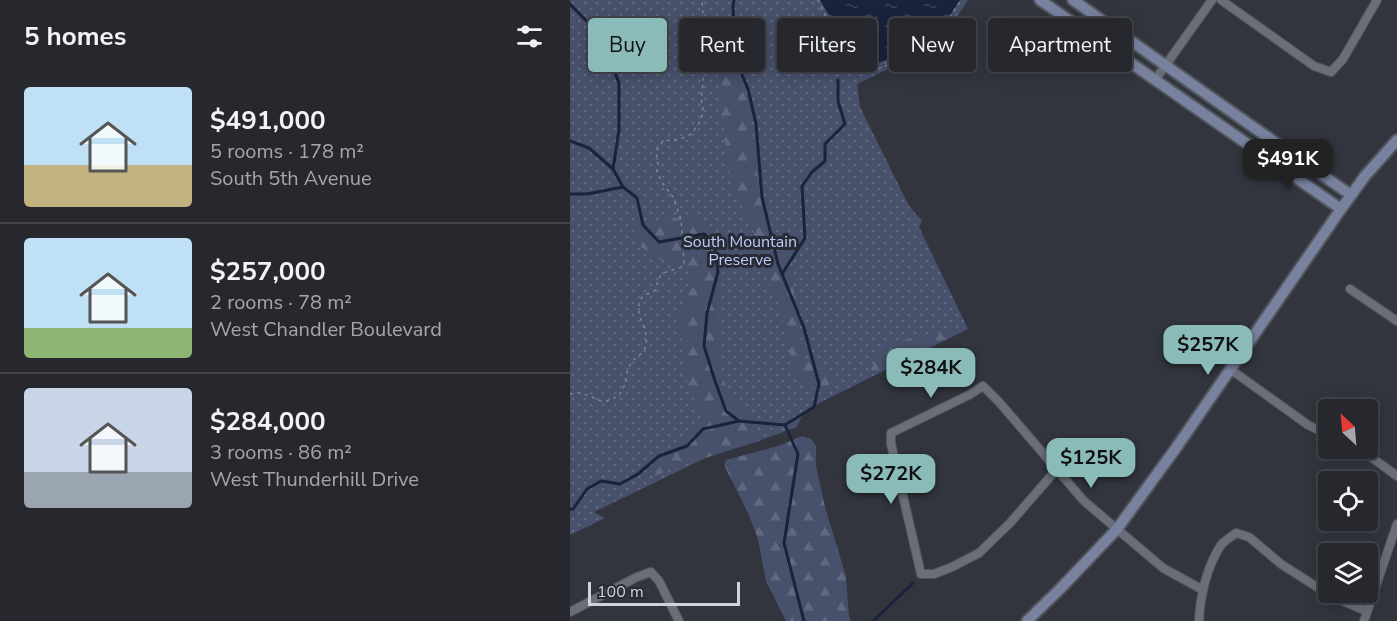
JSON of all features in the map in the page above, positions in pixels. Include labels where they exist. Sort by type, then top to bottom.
[{"type":"street","points":[[1040,0],[1341,209]]},
{"type":"street","points":[[1072,0],[1351,195]]},
{"type":"street","points":[[1155,81],[1212,0]]},
{"type":"street","points":[[1221,0],[1314,66],[1330,72],[1343,60],[1377,0]]},
{"type":"street","points":[[1027,621],[1117,529],[1172,454],[1351,195],[1397,140]]},
{"type":"street","points":[[1350,289],[1397,321]]},
{"type":"street","points":[[1230,369],[1318,430]]},
{"type":"street","points":[[1057,469],[1010,523],[979,553],[934,574],[921,574],[891,444],[891,433],[983,386],[1057,469],[1084,501],[1163,568],[1203,590]]},
{"type":"street","points":[[1374,459],[1397,476]]},
{"type":"street","points":[[1364,621],[1397,524]]},
{"type":"street","points":[[1199,621],[1200,601],[1208,573],[1222,543],[1236,533],[1249,537],[1281,564],[1331,596],[1366,612]]},
{"type":"street","points":[[570,612],[651,572],[679,621]]},
{"type":"path","points":[[570,394],[583,393],[603,401],[610,400],[622,391],[629,366],[646,348],[647,341],[639,315],[640,299],[643,295],[656,289],[659,278],[663,274],[682,267],[684,263],[681,219],[673,197],[657,172],[656,151],[663,141],[681,139],[691,134],[702,116],[704,33],[702,0]]},
{"type":"path","points":[[818,0],[851,59],[860,67],[872,70],[885,66],[933,39],[939,34],[961,0]]},
{"type":"green space","name":"South Mountain Preserve","points":[[570,0],[968,0],[956,18],[889,18],[889,68],[857,84],[860,107],[909,206],[922,221],[919,227],[968,329],[809,408],[797,427],[756,442],[757,433],[594,512],[605,518],[570,535]]},
{"type":"green space","points":[[717,72],[738,72],[750,110],[762,212],[789,252],[794,269],[794,314],[806,359],[833,379],[827,388],[811,387],[802,381],[790,365],[790,348],[779,305],[761,262],[753,230],[736,195],[728,168]]},
{"type":"green space","points":[[694,215],[708,227],[723,269],[717,309],[719,370],[734,404],[754,418],[757,428],[756,442],[654,476],[663,460],[685,440],[701,419],[686,378],[679,320],[692,271],[690,267],[656,258],[635,242],[633,229],[640,223]]},
{"type":"green space","points":[[968,327],[869,376],[879,353],[889,343]]},
{"type":"green space","points":[[802,436],[811,439],[816,446],[816,466],[825,507],[846,576],[851,621],[786,621],[766,581],[758,539],[748,513],[724,465],[726,460],[778,446]]},
{"type":"water","points":[[820,0],[960,0],[948,18],[889,18],[889,59],[877,63],[877,18],[831,18]]},
{"type":"waterway","points":[[734,0],[735,58],[748,89],[756,124],[762,197],[778,264],[804,328],[819,384],[814,407],[785,425],[798,454],[784,543],[804,621]]},
{"type":"waterway","points":[[570,4],[600,35],[619,83],[619,130],[613,169]]},
{"type":"waterway","points":[[782,274],[805,238],[802,186],[812,172],[825,161],[825,144],[845,124],[838,101],[838,80]]},
{"type":"waterway","points":[[570,141],[589,148],[613,169],[623,187]]},
{"type":"waterway","points":[[570,194],[587,194],[623,187],[637,198],[643,225],[659,242],[704,234],[714,242],[718,272],[707,313],[704,346],[726,411],[739,421],[785,425]]},
{"type":"waterway","points":[[570,509],[573,509],[587,489],[601,481],[620,484],[638,474],[659,456],[687,446],[703,429],[739,421]]},
{"type":"waterway","points":[[873,621],[913,583]]}]
